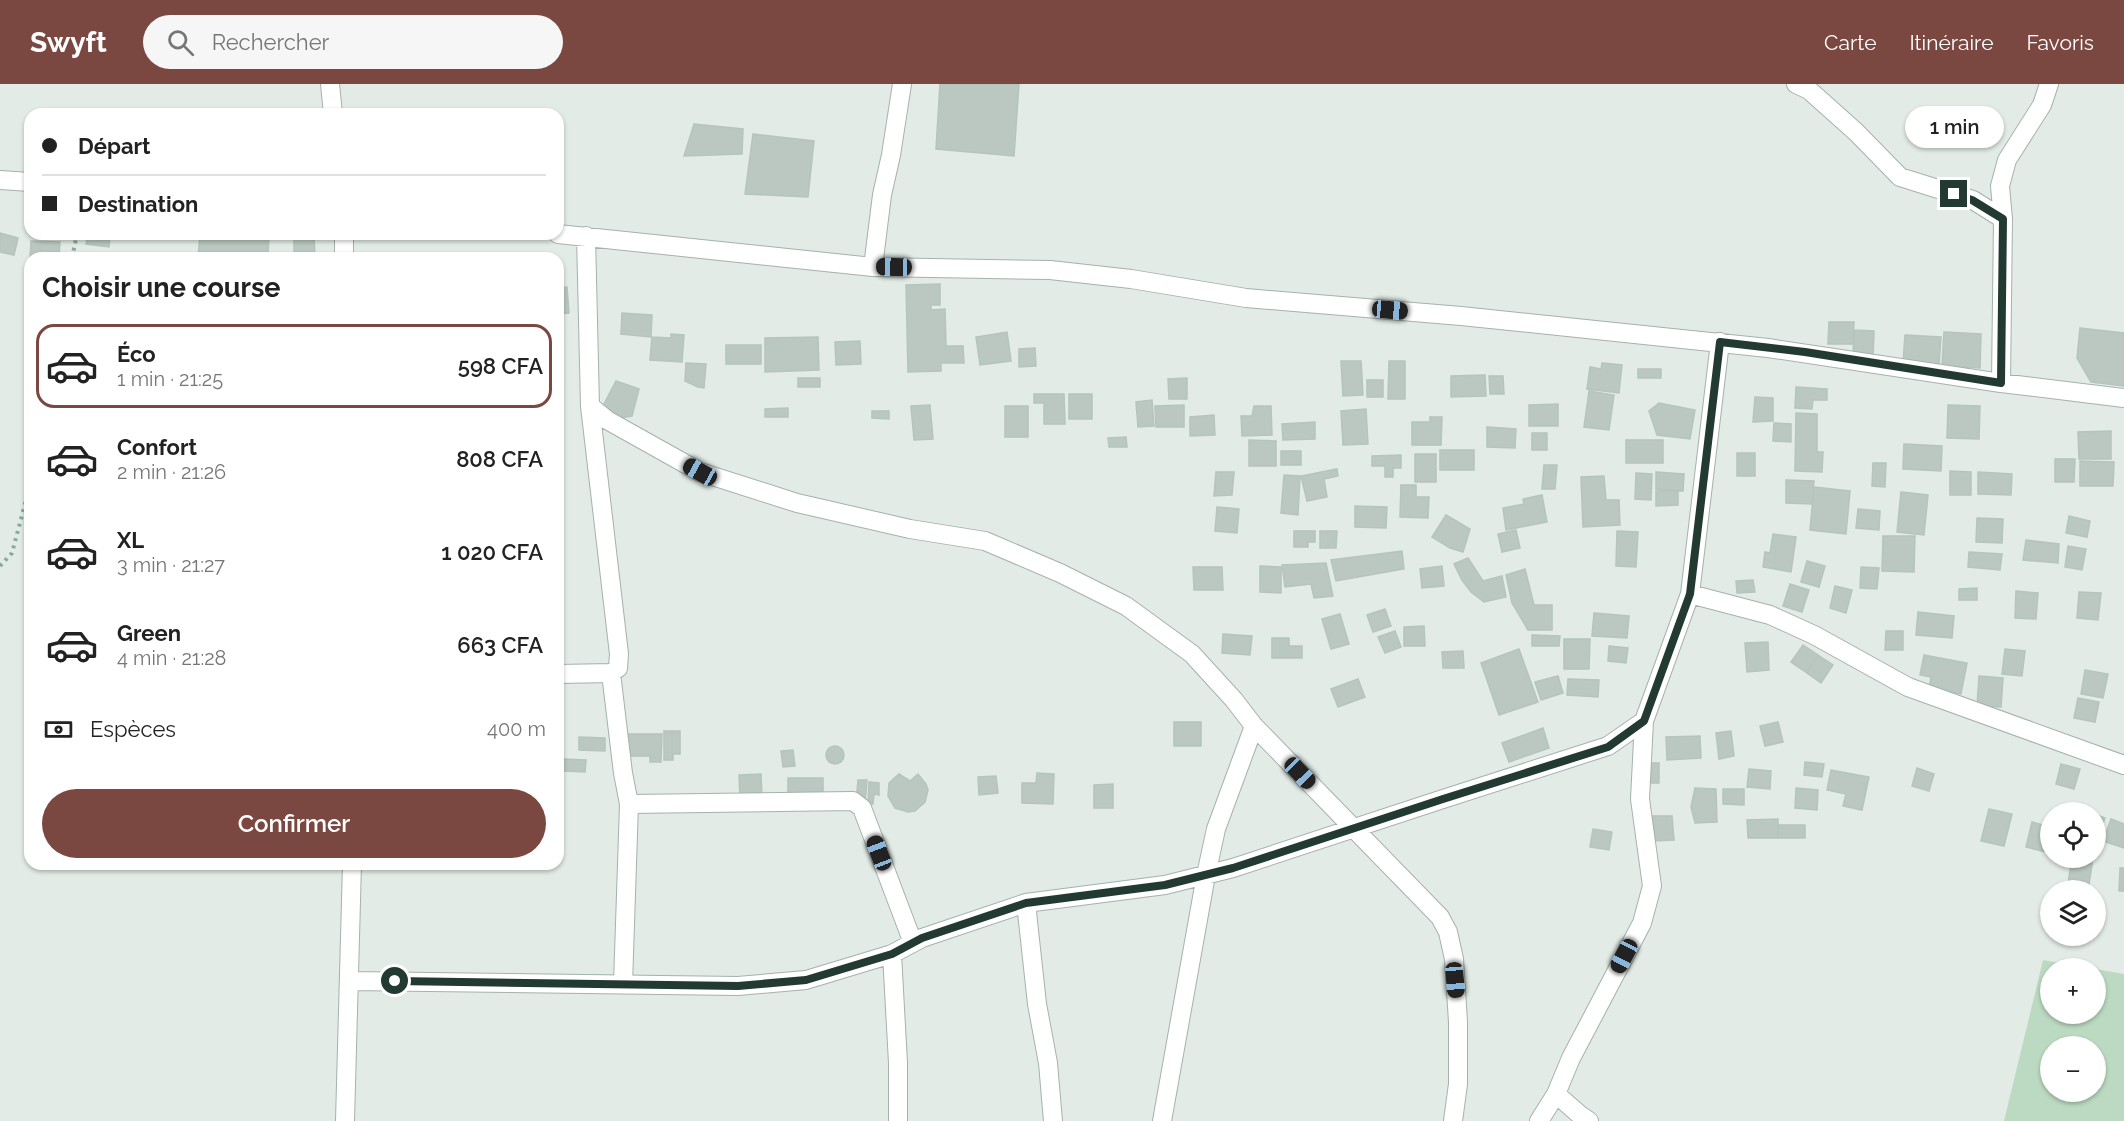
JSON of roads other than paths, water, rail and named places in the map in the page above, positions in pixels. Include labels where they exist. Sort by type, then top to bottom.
[{"type":"street","points":[[330,84],[332,108]]},
{"type":"street","points":[[873,267],[882,195],[902,84]]},
{"type":"street","points":[[1796,84],[1809,90],[1856,132],[1900,177],[1972,200],[2003,219]]},
{"type":"street","points":[[2001,383],[2003,219],[2000,186],[2007,160],[2042,105],[2049,84]]},
{"type":"street","points":[[0,180],[24,182]]},
{"type":"street","points":[[564,234],[873,267],[1050,270],[1131,279],[1246,298],[1461,316],[1805,352],[2001,383],[2124,398]]},
{"type":"street","points":[[564,674],[611,673],[618,668],[619,654],[590,406],[586,236]]},
{"type":"street","points":[[1539,1121],[1556,1094],[1571,1058],[1642,923],[1652,886],[1640,799],[1644,721],[1690,594],[1720,342]]},
{"type":"street","points":[[590,406],[607,420],[700,472],[797,502],[910,529],[985,541],[1060,573],[1126,606],[1192,654],[1234,700],[1254,726],[1440,916],[1448,932],[1454,959],[1458,1022],[1458,1084],[1453,1121]]},
{"type":"street","points":[[1690,594],[1770,615],[1814,635],[1908,687],[2124,765]]},
{"type":"street","points":[[611,673],[629,804],[623,984]]},
{"type":"street","points":[[350,981],[738,986],[806,980],[892,954],[922,938],[1026,903],[1165,885],[1233,868],[1608,747],[1644,721]]},
{"type":"street","points":[[1162,1121],[1216,829],[1254,726]]},
{"type":"street","points":[[629,804],[853,801],[862,808],[913,943]]},
{"type":"street","points":[[345,1121],[352,870]]},
{"type":"street","points":[[1026,903],[1036,1004],[1048,1063],[1053,1121]]},
{"type":"street","points":[[892,954],[898,1063],[898,1121]]},
{"type":"street","points":[[1556,1094],[1589,1121]]}]
